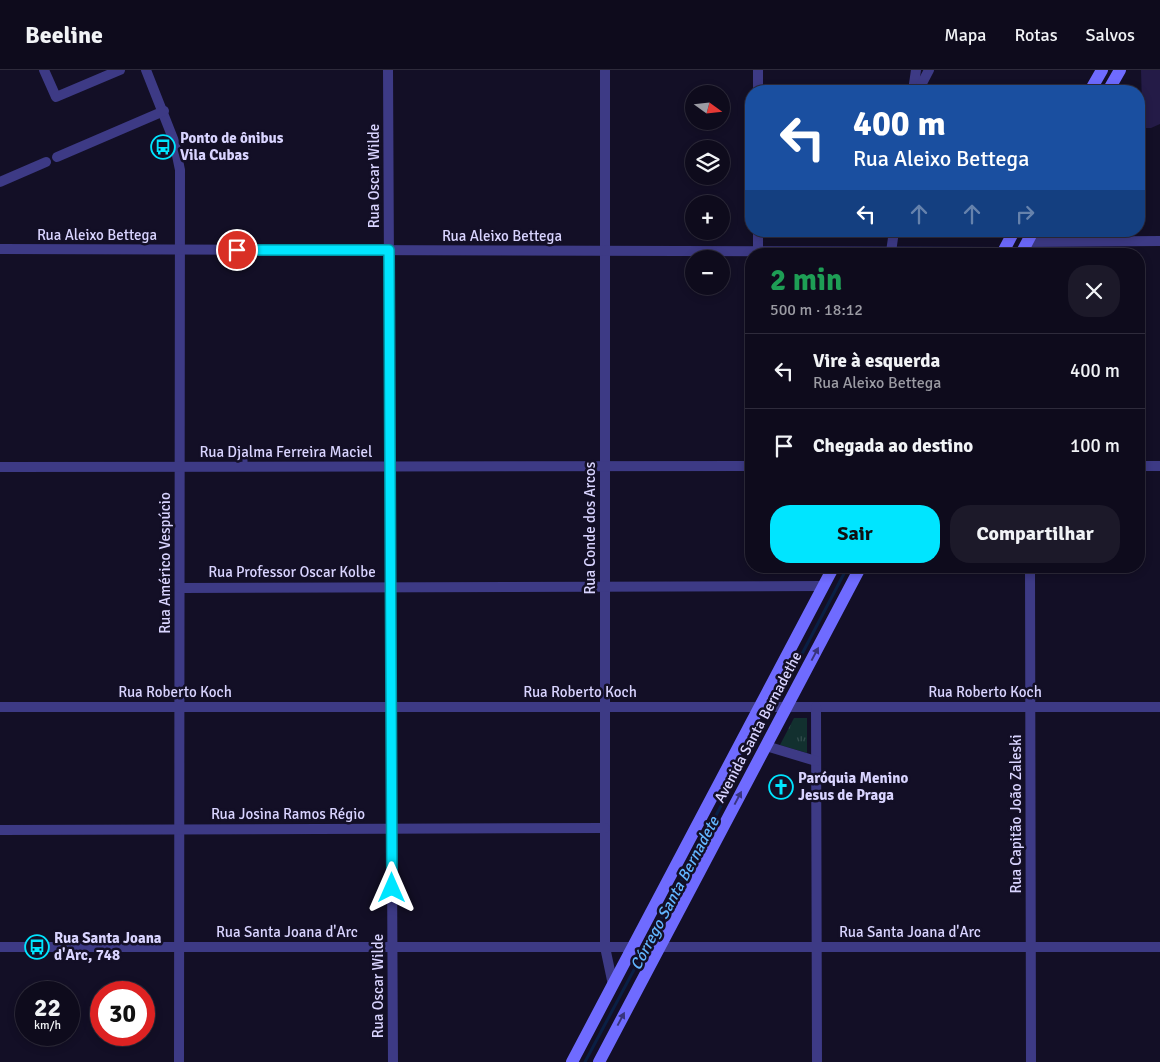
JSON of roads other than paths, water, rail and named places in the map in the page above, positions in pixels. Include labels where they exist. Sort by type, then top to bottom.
[{"type":"main road","points":[[1093,85],[1102,70]]},
{"type":"main road","points":[[1111,85],[1120,70]]},
{"type":"main road","points":[[1005,248],[1011,237]]},
{"type":"main road","name":"Avenida Santa Bernadethe","points":[[572,1062],[830,573]]},
{"type":"main road","name":"Avenida Santa Bernadethe","points":[[599,1062],[605,1056],[659,947],[857,573]]},
{"type":"street","points":[[44,70],[56,97],[120,70]]},
{"type":"street","name":"Rua Américo Vespúcio","points":[[146,70],[164,111],[174,141],[180,170],[179,1062]]},
{"type":"street","name":"Rua Oscar Wilde","points":[[388,70],[393,1062]]},
{"type":"street","name":"Rua Conde dos Arcos","points":[[605,70],[605,947],[613,985]]},
{"type":"street","points":[[758,70],[758,85]]},
{"type":"street","points":[[914,85],[916,70]]},
{"type":"street","points":[[921,85],[929,70]]},
{"type":"street","points":[[56,157],[164,111]]},
{"type":"street","points":[[0,182],[46,162]]},
{"type":"street","points":[[1028,245],[1160,241]]},
{"type":"street","name":"Rua Aleixo Bettega","points":[[0,249],[745,252]]},
{"type":"street","name":"Rua Djalma Ferreira Maciel","points":[[0,467],[745,466]]},
{"type":"street","points":[[1145,466],[1160,466]]},
{"type":"street","name":"Rua Capitão João Zaleski","points":[[1030,573],[1031,1062]]},
{"type":"street","name":"Rua Professor Oscar Kolbe","points":[[180,588],[824,586]]},
{"type":"street","name":"Rua Roberto Koch","points":[[0,707],[1160,707]]},
{"type":"street","points":[[816,707],[817,1062]]},
{"type":"street","points":[[766,746],[816,761]]},
{"type":"street","name":"Rua Josina Ramos Régio","points":[[0,830],[605,828]]},
{"type":"street","name":"Rua Santa Joana d'Arc","points":[[0,947],[633,947]]},
{"type":"street","name":"Rua Santa Joana d'Arc","points":[[659,947],[1160,947]]},
{"type":"lane","points":[[245,450],[245,467]]},
{"type":"waterway","name":"Córrego Santa Bernadete","points":[[780,696],[844,573]]},
{"type":"waterway","name":"Córrego Santa Bernadete","points":[[585,1062],[764,725]]},
{"type":"place","name":"Ponto de ônibus Vila Cubas","points":[[163,147]]},
{"type":"place","name":"Paróquia Menino Jesus de Praga","points":[[781,787]]},
{"type":"place","name":"Rua Santa Joana d'Arc, 748","points":[[37,947]]}]
